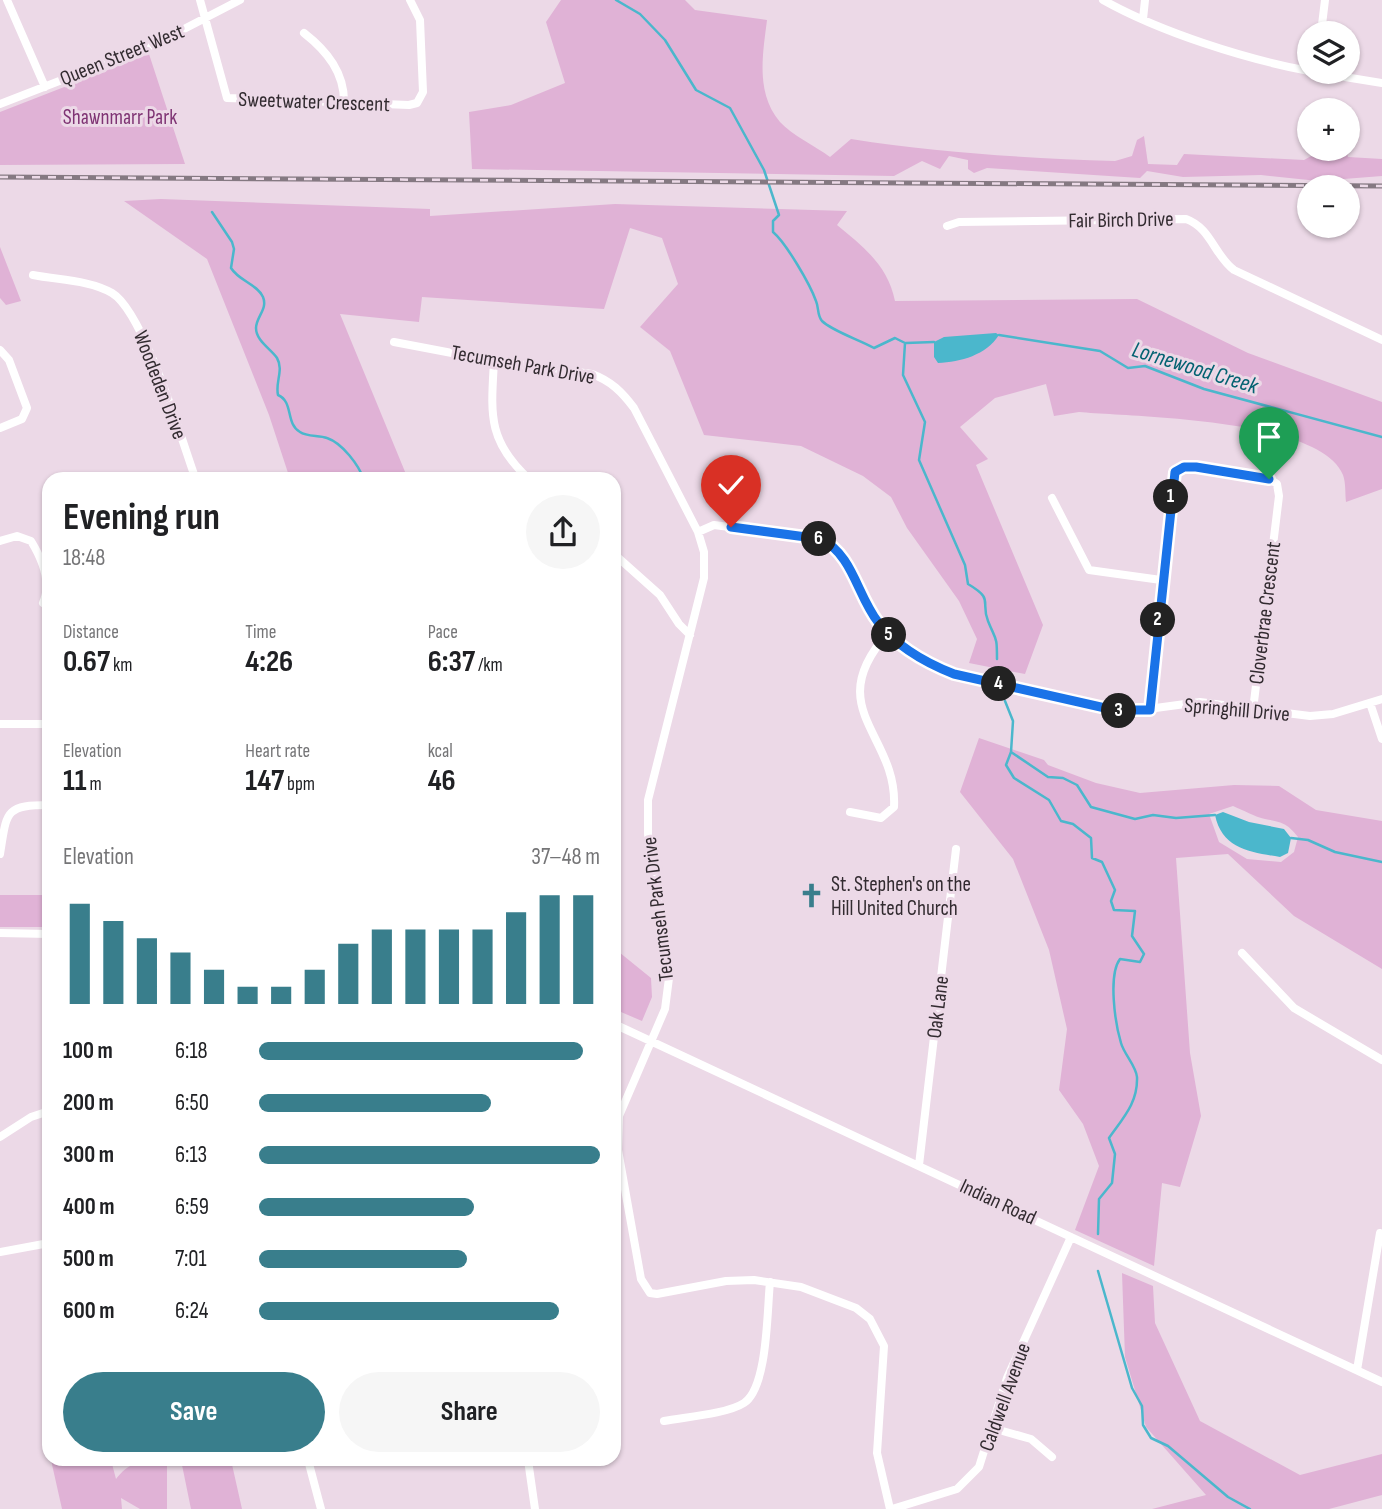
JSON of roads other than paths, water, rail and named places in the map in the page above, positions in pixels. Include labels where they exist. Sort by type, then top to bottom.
[{"type":"street","points":[[7,0],[45,87]]},
{"type":"street","points":[[200,0],[205,20]]},
{"type":"street","name":"Queen Street West","points":[[0,104],[138,51],[205,20],[240,0]]},
{"type":"street","name":"Sweetwater Crescent","points":[[205,20],[227,98],[409,105],[423,97],[420,20],[410,0]]},
{"type":"street","points":[[1103,0],[1143,19],[1242,54],[1297,68]]},
{"type":"street","points":[[1143,19],[1146,0]]},
{"type":"street","points":[[1322,21],[1325,0]]},
{"type":"street","points":[[304,33],[319,44],[343,78],[344,104]]},
{"type":"street","points":[[1360,79],[1382,83]]},
{"type":"street","name":"Fair Birch Drive","points":[[947,226],[960,222],[1186,219],[1194,222],[1210,236],[1226,264],[1234,271],[1382,340]]},
{"type":"street","name":"Woodeden Drive","points":[[33,275],[113,293],[125,306],[141,331],[193,472]]},
{"type":"street","name":"Tecumseh Park Drive","points":[[394,342],[592,374],[622,391],[634,408],[698,532],[704,552],[704,578],[648,800],[648,834],[669,978],[665,1009],[621,1114]]},
{"type":"street","points":[[0,351],[9,360],[27,408],[21,420],[0,428]]},
{"type":"street","points":[[494,360],[491,411],[494,429],[509,459],[522,472]]},
{"type":"street","name":"Cloverbrae Crescent","points":[[1150,710],[1161,580],[1175,472],[1184,467],[1196,467],[1269,479],[1277,484],[1279,496],[1253,710]]},
{"type":"street","points":[[1052,498],[1089,570],[1161,580]]},
{"type":"street","name":"Springhill Drive","points":[[698,532],[722,526],[821,539],[831,544],[845,559],[876,620],[888,633],[914,654],[954,674],[1114,710],[1150,710],[1200,702],[1310,716],[1333,714],[1382,699]]},
{"type":"street","points":[[0,541],[18,536],[31,541],[42,567]]},
{"type":"street","points":[[621,560],[660,595],[679,624],[690,635]]},
{"type":"street","points":[[850,812],[881,818],[894,807],[891,774],[863,715],[859,692],[871,652],[888,633]]},
{"type":"street","points":[[1370,703],[1382,739]]},
{"type":"street","points":[[0,724],[42,724]]},
{"type":"street","points":[[0,854],[8,814],[19,805],[42,805]]},
{"type":"street","name":"Oak Lane","points":[[919,1165],[956,849]]},
{"type":"street","points":[[0,933],[42,934]]},
{"type":"street","points":[[1242,953],[1294,1008],[1382,1060]]},
{"type":"street","name":"Indian Road","points":[[621,1027],[1382,1381]]},
{"type":"street","points":[[0,1137],[31,1117],[42,1113]]},
{"type":"street","name":"Tecumseh Park Drive","points":[[621,1167],[641,1279],[650,1293],[738,1280],[770,1282],[801,1286],[856,1308],[870,1319],[878,1332],[885,1360],[877,1437],[878,1466],[891,1509]]},
{"type":"street","points":[[1357,1370],[1380,1233]]},
{"type":"street","name":"Caldwell Avenue","points":[[891,1509],[945,1494],[969,1479],[985,1455],[1007,1378],[1071,1237]]},
{"type":"street","points":[[0,1252],[42,1244]]},
{"type":"street","points":[[664,1421],[735,1407],[752,1395],[760,1379],[770,1282]]},
{"type":"street","points":[[992,1428],[1031,1439],[1052,1457]]},
{"type":"street","points":[[310,1466],[321,1509]]},
{"type":"street","points":[[529,1466],[536,1509]]},
{"type":"water","points":[[996,333],[999,335],[994,342],[972,356],[938,363],[934,357],[934,342],[944,337]]},
{"type":"water","points":[[1223,812],[1249,822],[1284,829],[1291,838],[1288,853],[1280,857],[1258,853],[1231,842],[1224,835],[1215,815]]},
{"type":"waterway","points":[[616,0],[640,14],[665,40],[696,90],[730,108],[764,170],[779,215],[773,221],[773,232],[803,275],[822,321],[874,348],[895,338],[905,343],[903,375],[925,422],[919,460],[965,565],[968,584],[984,597],[986,614],[996,642],[997,659]]},
{"type":"waterway","points":[[212,212],[232,242],[234,249],[231,268],[263,297],[264,305],[257,324],[257,333],[279,363],[278,395],[286,402],[292,423],[303,434],[333,441],[354,461],[361,472]]},
{"type":"waterway","name":"Lornewood Creek","points":[[999,335],[1100,351],[1128,368],[1145,366],[1204,389],[1382,437]]},
{"type":"waterway","name":"Lornewood Creek","points":[[906,343],[934,342]]},
{"type":"waterway","points":[[1005,701],[1013,721],[1011,752],[1048,777],[1063,778],[1077,785],[1091,807],[1135,819],[1153,815],[1176,818],[1215,815]]},
{"type":"waterway","points":[[1011,752],[1006,765],[1014,778],[1049,800],[1061,821],[1073,824],[1091,838],[1092,858],[1102,862],[1115,890],[1111,901],[1114,910],[1135,911],[1132,936],[1144,954],[1140,962],[1120,959],[1114,976],[1119,1034],[1136,1073],[1137,1086],[1129,1110],[1109,1138],[1115,1154],[1112,1183],[1099,1199],[1098,1234]]},
{"type":"waterway","points":[[1291,838],[1308,840],[1335,852],[1382,862]]},
{"type":"waterway","points":[[1098,1271],[1132,1388],[1142,1406],[1143,1425],[1151,1438],[1168,1446],[1228,1497],[1250,1509]]},
{"type":"railway","points":[[0,177],[1382,186]]},
{"type":"place","name":"St. Stephen's on the Hill United Church","points":[[811,896]]},
{"type":"park label","name":"Shawnmarr Park","points":[[120,117]]}]
